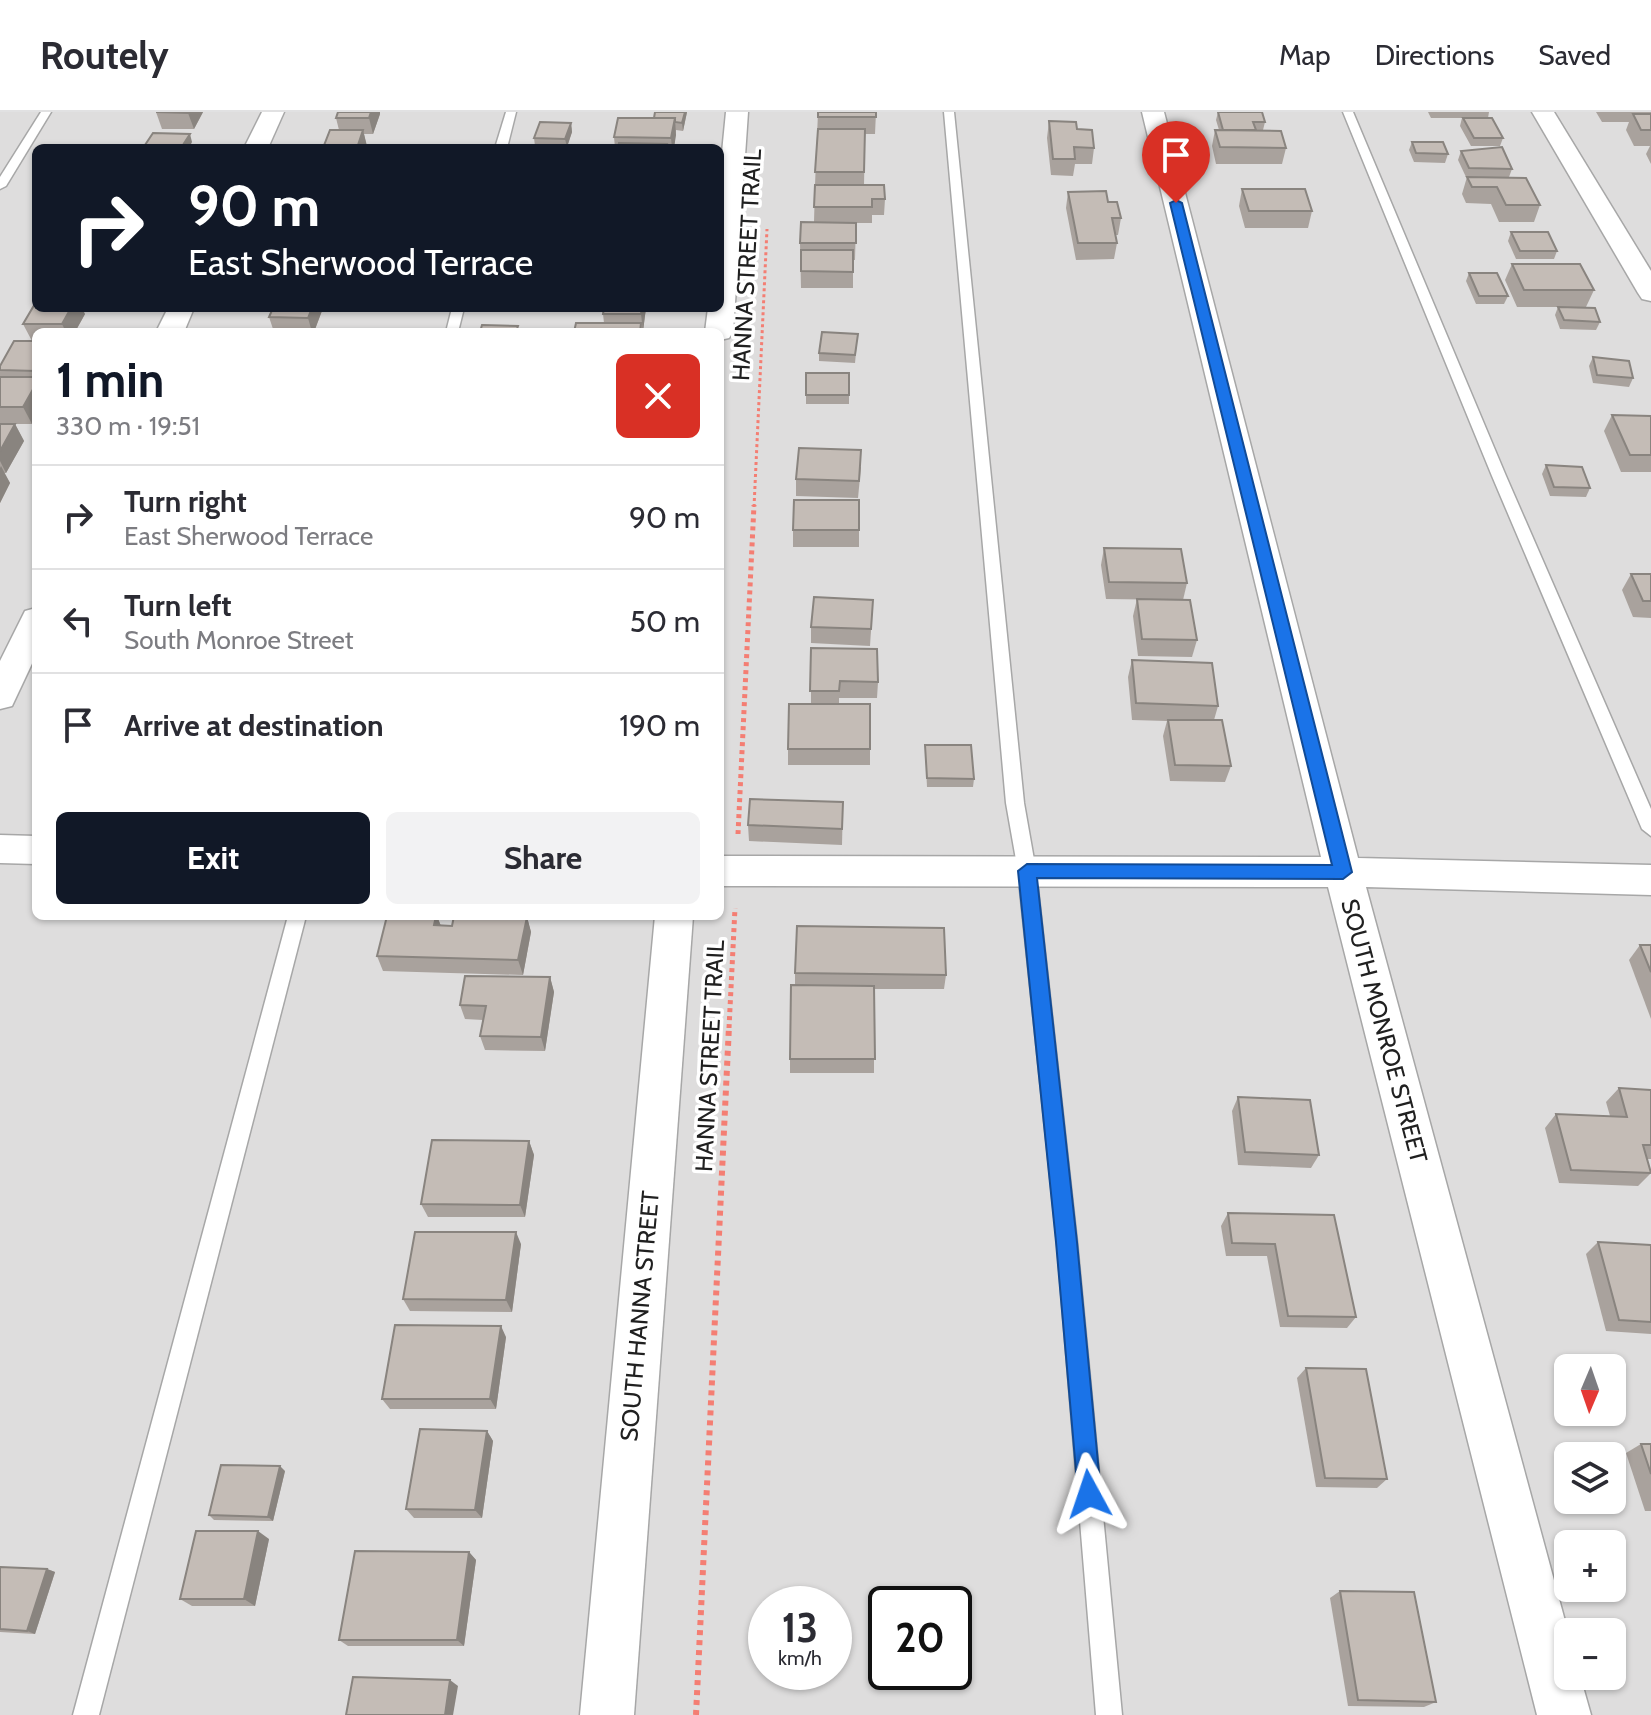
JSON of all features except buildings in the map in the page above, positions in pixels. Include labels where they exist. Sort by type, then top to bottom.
[{"type":"street","points":[[258,144],[273,112]]},
{"type":"street","points":[[724,271],[737,112]]},
{"type":"street","name":"SOUTH MONROE STREET","points":[[1153,112],[1343,872],[1564,1715]]},
{"type":"street","points":[[1543,112],[1651,293]]},
{"type":"street","points":[[0,697],[32,628]]},
{"type":"street","points":[[0,849],[32,850]]},
{"type":"street","points":[[728,871],[1343,872],[1651,880]]},
{"type":"street","name":"SOUTH HANNA STREET","points":[[607,1715],[674,920]]},
{"type":"lane","points":[[0,186],[46,112]]},
{"type":"lane","points":[[502,144],[511,112]]},
{"type":"lane","points":[[949,112],[1015,803],[1027,871],[1067,1242],[1109,1715]]},
{"type":"lane","points":[[1348,112],[1499,476],[1651,829]]},
{"type":"lane","points":[[86,1715],[296,920]]},
{"type":"path","name":"HANNA STREET TRAIL","points":[[696,1715],[728,871],[767,223]]},
{"type":"shaded area","points":[[0,112],[1651,112],[1651,1715],[0,1715]]},
{"type":"route","points":[[1089,1494],[1067,1242],[1027,871],[1343,872],[1176,203]]}]
